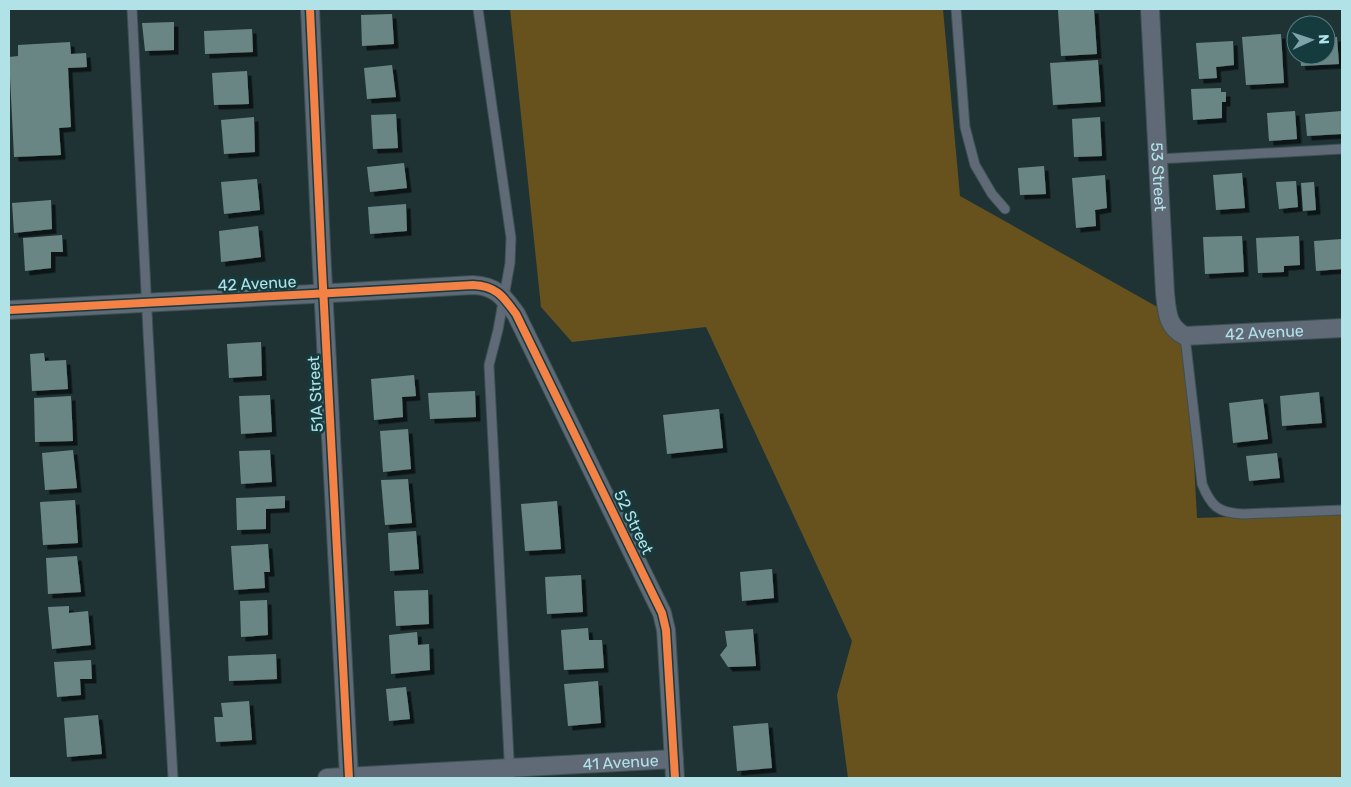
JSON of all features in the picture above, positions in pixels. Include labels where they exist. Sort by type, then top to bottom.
[{"type":"street","name":"51A Street","points":[[310,9],[349,778]]},
{"type":"street","name":"53 Street","points":[[1150,9],[1167,307],[1173,328],[1185,336]]},
{"type":"street","name":"42 Avenue","points":[[9,310],[324,294],[473,284],[492,288],[503,297]]},
{"type":"street","name":"52 Street","points":[[503,297],[516,314],[662,613],[666,630],[675,778]]},
{"type":"street","name":"42 Avenue","points":[[1185,336],[1342,328]]},
{"type":"street","name":"41 Avenue","points":[[327,778],[510,773],[674,759]]},
{"type":"lane","points":[[132,9],[146,303],[173,778]]},
{"type":"lane","points":[[478,9],[511,238],[510,262],[498,330],[489,365],[510,773]]},
{"type":"lane","points":[[956,9],[965,128],[975,165],[992,194],[1005,209]]},
{"type":"lane","points":[[1158,158],[1342,149]]},
{"type":"lane","points":[[1185,336],[1202,484],[1213,504],[1230,514],[1342,510]]},
{"type":"shaded area","points":[[510,9],[943,9],[960,196],[1161,309],[1187,334],[1197,518],[1342,513],[1342,778],[848,778],[837,695],[852,641],[706,327],[572,342],[541,307]]},
{"type":"building","points":[[1094,9],[1097,54],[1061,56],[1058,10]]},
{"type":"building","points":[[392,14],[394,44],[362,46],[361,15]]},
{"type":"building","points":[[174,22],[174,50],[145,51],[142,23]]},
{"type":"building","points":[[252,29],[253,52],[205,54],[204,31]]},
{"type":"building","points":[[1281,34],[1284,83],[1246,85],[1242,37]]},
{"type":"building","points":[[1337,37],[1339,64],[1336,64]]},
{"type":"building","points":[[1233,41],[1234,65],[1216,67],[1217,78],[1199,79],[1196,43]]},
{"type":"building","points":[[70,42],[71,54],[86,53],[87,67],[68,68],[71,127],[59,128],[61,155],[14,157],[9,57],[18,56],[18,45]]},
{"type":"building","points":[[1098,60],[1101,102],[1053,105],[1050,63]]},
{"type":"building","points":[[392,65],[396,97],[367,99],[364,68]]},
{"type":"building","points":[[247,71],[249,104],[214,105],[212,73]]},
{"type":"building","points":[[1221,88],[1221,92],[1226,92],[1226,102],[1222,102],[1222,118],[1193,120],[1191,89]]},
{"type":"building","points":[[1295,111],[1297,139],[1269,141],[1267,113]]},
{"type":"building","points":[[1342,111],[1342,134],[1307,136],[1305,114]]},
{"type":"building","points":[[396,114],[398,148],[373,149],[371,115]]},
{"type":"building","points":[[254,117],[255,152],[224,154],[221,120]]},
{"type":"building","points":[[1100,117],[1102,156],[1074,157],[1072,119]]},
{"type":"building","points":[[404,163],[407,188],[370,192],[367,167]]},
{"type":"building","points":[[1044,166],[1046,194],[1020,195],[1018,168]]},
{"type":"building","points":[[1242,173],[1245,208],[1216,210],[1213,175]]},
{"type":"building","points":[[1105,175],[1107,208],[1095,210],[1096,226],[1076,228],[1072,178]]},
{"type":"building","points":[[257,179],[260,210],[224,214],[221,182]]},
{"type":"building","points":[[1296,181],[1298,207],[1279,209],[1276,182]]},
{"type":"building","points":[[1314,182],[1316,210],[1303,211],[1301,183]]},
{"type":"building","points":[[51,200],[52,229],[14,233],[12,203]]},
{"type":"building","points":[[406,204],[407,231],[370,234],[368,207]]},
{"type":"building","points":[[258,226],[261,257],[221,262],[219,231]]},
{"type":"building","points":[[62,235],[63,252],[51,252],[51,268],[25,271],[23,238]]},
{"type":"building","points":[[1242,236],[1244,272],[1205,274],[1203,237]]},
{"type":"building","points":[[1299,236],[1300,265],[1284,266],[1284,272],[1258,273],[1256,238]]},
{"type":"building","points":[[1342,239],[1342,269],[1316,271],[1314,241]]},
{"type":"building","points":[[261,342],[262,376],[229,378],[227,344]]},
{"type":"building","points":[[44,353],[45,361],[66,360],[68,389],[32,391],[30,354]]},
{"type":"building","points":[[414,375],[416,396],[402,397],[403,417],[374,420],[371,379]]},
{"type":"building","points":[[475,391],[476,417],[430,419],[428,393]]},
{"type":"building","points":[[1319,392],[1322,423],[1282,426],[1280,396]]},
{"type":"building","points":[[270,395],[272,432],[241,434],[239,396]]},
{"type":"building","points":[[71,396],[73,441],[35,442],[34,398]]},
{"type":"building","points":[[1263,399],[1268,439],[1233,443],[1229,403]]},
{"type":"building","points":[[719,409],[723,448],[667,454],[663,415]]},
{"type":"building","points":[[408,429],[411,469],[383,472],[380,431]]},
{"type":"building","points":[[73,450],[77,488],[45,490],[42,453]]},
{"type":"building","points":[[270,450],[272,482],[241,484],[239,451]]},
{"type":"building","points":[[1277,453],[1280,478],[1249,481],[1246,456]]},
{"type":"building","points":[[408,479],[412,523],[385,525],[381,480]]},
{"type":"building","points":[[285,496],[285,508],[266,509],[266,529],[237,530],[236,498]]},
{"type":"building","points":[[75,500],[78,543],[43,545],[40,502]]},
{"type":"building","points":[[557,501],[561,549],[525,551],[521,504]]},
{"type":"building","points":[[416,531],[419,569],[390,571],[388,533]]},
{"type":"building","points":[[268,544],[270,572],[264,572],[265,588],[234,590],[231,546]]},
{"type":"building","points":[[77,556],[81,592],[48,594],[46,558]]},
{"type":"building","points":[[772,569],[774,598],[742,601],[740,572]]},
{"type":"building","points":[[581,575],[583,612],[547,614],[545,577]]},
{"type":"building","points":[[428,590],[429,624],[396,626],[394,591]]},
{"type":"building","points":[[267,600],[268,635],[241,637],[240,601]]},
{"type":"building","points":[[69,606],[69,613],[88,611],[91,645],[52,649],[48,607]]},
{"type":"building","points":[[588,628],[589,640],[602,640],[604,668],[564,670],[561,630]]},
{"type":"building","points":[[753,629],[756,666],[728,667],[720,655],[727,646],[725,631]]},
{"type":"building","points":[[417,632],[418,645],[429,644],[430,670],[391,674],[389,635]]},
{"type":"building","points":[[276,654],[277,679],[229,681],[228,656]]},
{"type":"building","points":[[91,660],[92,679],[80,679],[81,695],[57,697],[54,662]]},
{"type":"building","points":[[598,681],[601,723],[568,726],[564,684]]},
{"type":"building","points":[[406,687],[410,719],[389,721],[386,689]]},
{"type":"building","points":[[249,701],[252,740],[216,742],[214,717],[223,717],[221,703]]},
{"type":"building","points":[[98,715],[102,754],[67,757],[64,718]]},
{"type":"building","points":[[768,723],[772,768],[737,771],[733,726]]},
{"type":"cycle path","points":[[310,9],[349,778]]},
{"type":"cycle path","points":[[9,310],[473,285],[488,287],[498,293],[516,314],[662,613],[666,630],[675,778]]}]
